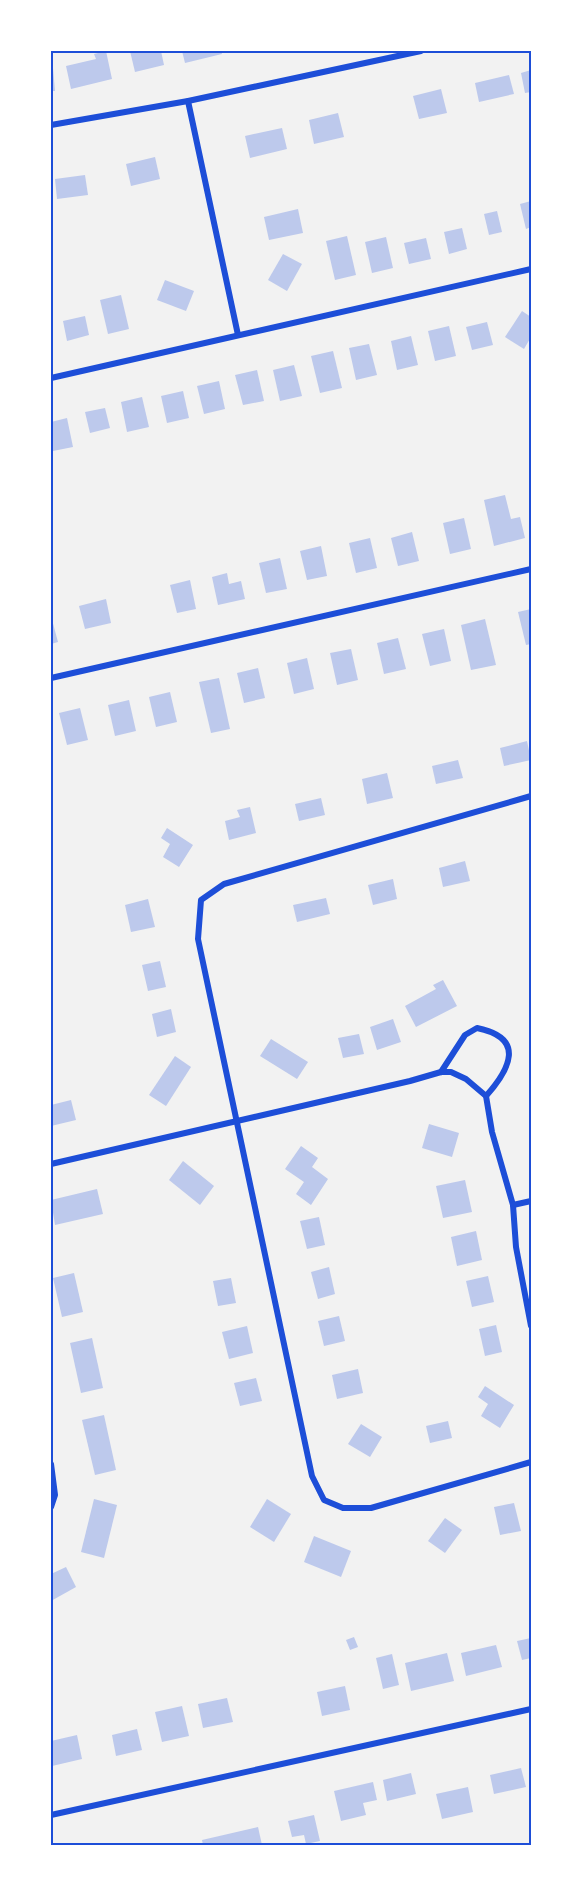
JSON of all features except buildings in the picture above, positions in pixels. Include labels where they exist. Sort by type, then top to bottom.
[{"type":"street","points":[[51,125],[188,101],[421,51]]},
{"type":"street","points":[[188,101],[238,335]]},
{"type":"street","points":[[51,378],[531,269]]},
{"type":"street","points":[[51,678],[531,569]]},
{"type":"street","points":[[531,796],[224,884],[201,900],[198,939],[312,1476],[324,1500],[343,1508],[371,1508],[531,1462]]},
{"type":"street","points":[[441,1072],[465,1035],[477,1028],[491,1031],[500,1036],[508,1048],[509,1060],[504,1074],[486,1095]]},
{"type":"street","points":[[51,1164],[441,1072],[451,1072],[466,1079],[486,1095],[492,1132],[513,1205],[516,1247],[531,1326]]},
{"type":"street","points":[[513,1205],[531,1201]]},
{"type":"street","points":[[51,1464],[55,1495],[51,1507]]},
{"type":"street","points":[[51,1815],[531,1709]]}]
